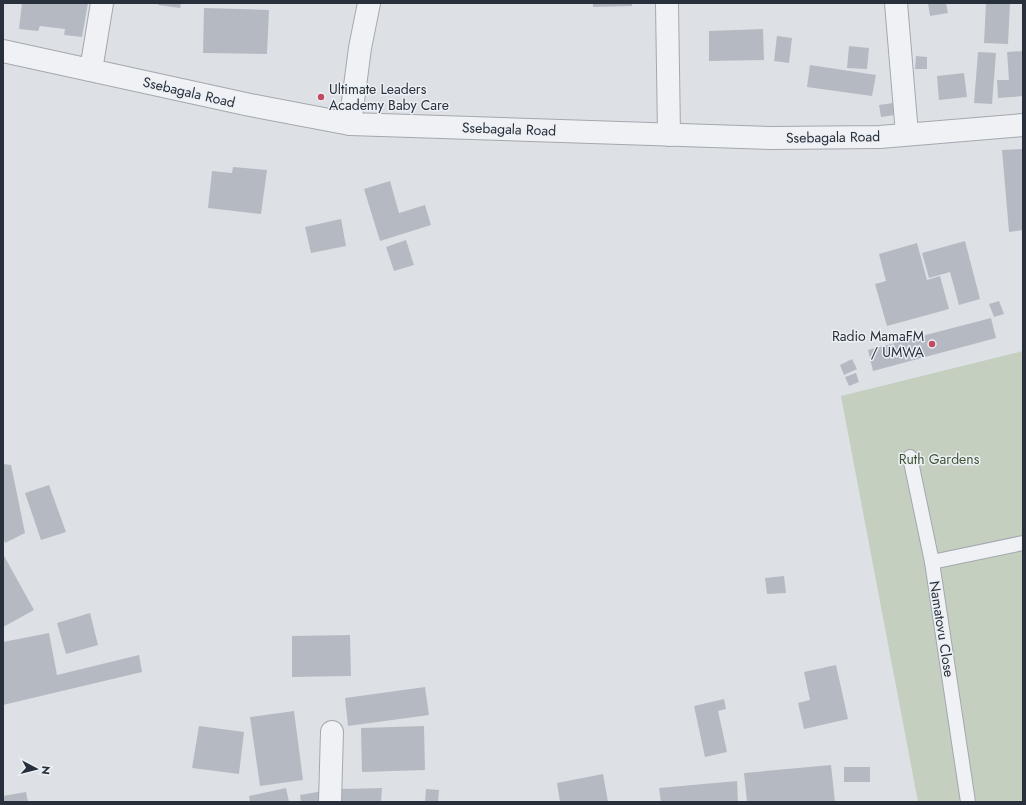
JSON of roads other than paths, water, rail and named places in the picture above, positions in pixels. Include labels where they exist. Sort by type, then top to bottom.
[{"type":"street","points":[[91,70],[102,3]]},
{"type":"street","points":[[350,124],[360,48],[369,3]]},
{"type":"street","points":[[667,3],[670,134]]},
{"type":"street","points":[[896,3],[907,134]]},
{"type":"street","name":"Ssebagala Road","points":[[3,51],[250,105],[350,124],[771,138],[880,137],[1023,125]]},
{"type":"street","points":[[330,802],[332,732]]},
{"type":"lane","name":"Namatovu Close","points":[[910,457],[932,562],[968,802]]},
{"type":"lane","points":[[932,562],[1023,542]]},
{"type":"place","name":"Ultimate Leaders Academy Baby Care","points":[[321,97]]},
{"type":"place","name":"Radio MamaFM / UMWA","points":[[932,344]]},
{"type":"park label","name":"Ruth Gardens","points":[[939,459]]}]
